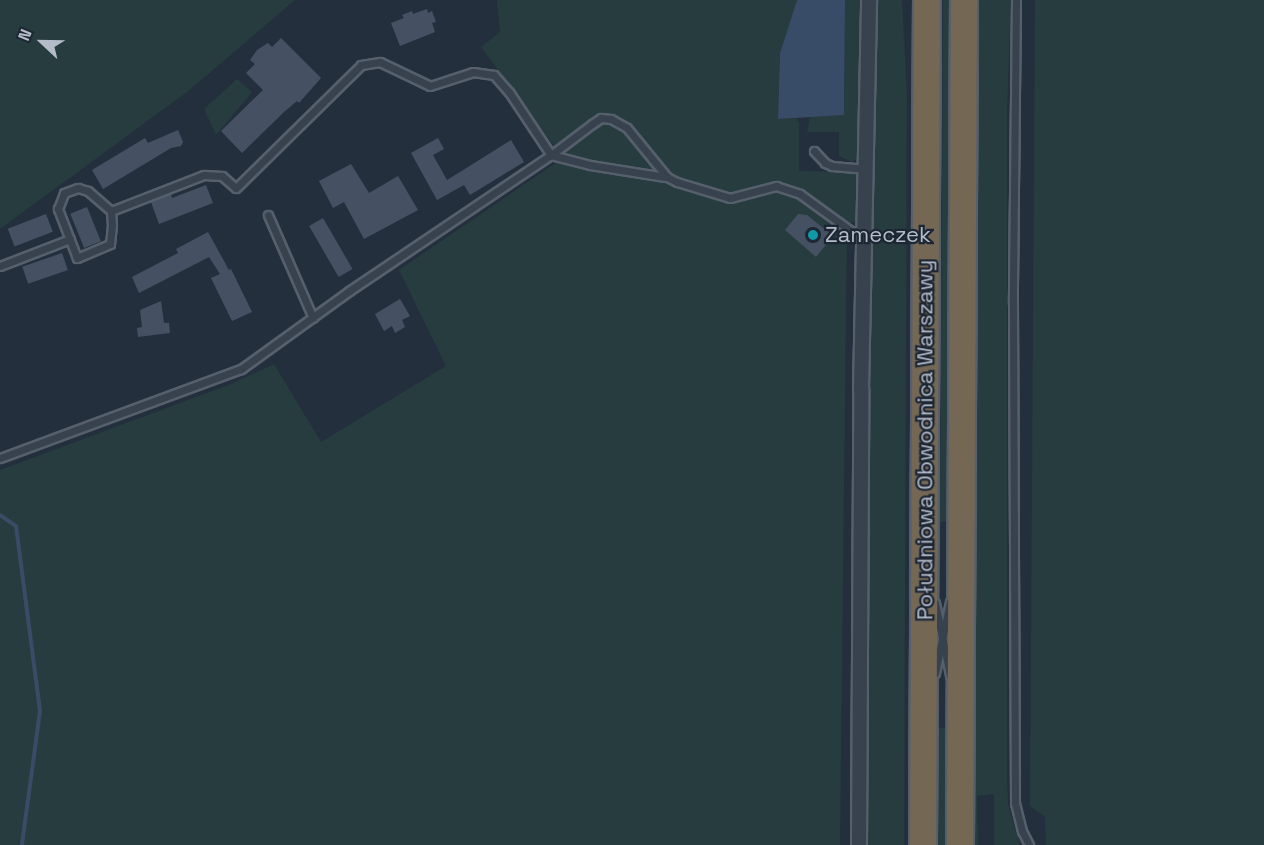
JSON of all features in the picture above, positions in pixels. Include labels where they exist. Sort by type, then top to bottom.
[{"type":"highway","name":"Południowa Obwodnica Warszawy","points":[[923,845],[927,0]]},
{"type":"highway","name":"Południowa Obwodnica Warszawy","points":[[960,845],[964,0]]},
{"type":"street","points":[[859,845],[861,389],[869,0]]},
{"type":"lane","points":[[1016,0],[1012,303],[1014,803],[1022,831],[1029,845]]},
{"type":"lane","points":[[111,211],[204,175],[222,176],[236,188],[361,65],[380,62],[430,86],[473,72],[494,75],[509,92],[550,156],[667,177],[730,198],[769,186],[783,187],[800,194],[851,231],[865,231]]},
{"type":"lane","points":[[0,458],[242,369],[550,156],[601,118],[611,119],[627,128],[667,177]]},
{"type":"lane","points":[[814,151],[825,164],[867,169]]},
{"type":"lane","points":[[73,189],[83,189],[111,211],[110,244],[77,258],[58,209],[64,193],[73,189]]},
{"type":"lane","points":[[268,215],[314,318]]},
{"type":"lane","points":[[0,266],[70,239]]},
{"type":"lane","points":[[923,726],[961,549]]},
{"type":"lane","points":[[924,550],[960,727]]},
{"type":"green space","points":[[0,0],[295,0],[187,92],[0,229]]},
{"type":"green space","points":[[497,0],[797,0],[780,53],[778,119],[796,118],[799,123],[799,171],[855,172],[862,177],[860,221],[847,223],[840,845],[0,845],[0,470],[231,384],[274,364],[321,442],[446,366],[399,270],[563,158],[481,47],[500,32]]},
{"type":"green space","points":[[845,0],[864,0],[861,157],[852,162],[839,156],[839,132],[807,132],[810,117],[844,115]]},
{"type":"green space","points":[[876,0],[902,0],[907,95],[904,845],[863,845],[868,322]]},
{"type":"green space","points":[[943,0],[949,0],[948,521],[940,522]]},
{"type":"green space","points":[[977,0],[1011,0],[1007,114],[1007,782],[1008,804],[1020,845],[994,845],[994,794],[977,796],[978,845],[974,845]]},
{"type":"green space","points":[[1035,0],[1264,0],[1264,845],[1046,845],[1045,817],[1030,806]]},
{"type":"green space","points":[[237,79],[252,92],[216,135],[204,109]]},
{"type":"green space","points":[[938,728],[946,728],[946,845],[938,845]]},
{"type":"water","points":[[797,0],[845,0],[844,115],[778,119],[780,53]]},
{"type":"building","points":[[427,9],[428,13],[432,11],[436,22],[432,23],[435,32],[400,46],[391,23],[404,18],[402,15],[412,11],[413,14]]},
{"type":"building","points":[[281,38],[321,78],[299,103],[297,101],[284,112],[242,153],[221,131],[263,90],[246,73],[255,64],[250,60],[257,50],[268,43],[272,47]]},
{"type":"building","points":[[178,130],[183,142],[181,146],[171,148],[103,189],[92,170],[145,138],[148,143]]},
{"type":"building","points":[[438,138],[444,149],[433,155],[447,180],[511,140],[524,162],[470,195],[464,185],[437,200],[411,153]]},
{"type":"building","points":[[351,164],[369,193],[398,176],[418,210],[364,239],[344,202],[333,208],[319,181]]},
{"type":"building","points":[[206,185],[213,203],[159,224],[151,202],[171,194],[172,198]]},
{"type":"building","points":[[87,207],[101,241],[84,248],[70,214]]},
{"type":"building","points":[[46,214],[53,232],[15,246],[8,229]]},
{"type":"building","name":"Zameczek","points":[[798,214],[807,215],[833,236],[816,257],[785,230]]},
{"type":"building","points":[[323,218],[352,269],[339,277],[309,226]]},
{"type":"building","points":[[208,232],[229,270],[231,269],[252,312],[232,321],[211,278],[220,274],[209,257],[139,293],[132,277],[178,253],[176,249]]},
{"type":"building","points":[[62,253],[68,270],[28,284],[22,267]]},
{"type":"building","points":[[400,299],[410,316],[402,320],[405,327],[395,333],[392,326],[384,331],[375,314]]},
{"type":"building","points":[[161,301],[164,323],[169,323],[170,333],[138,337],[137,328],[142,327],[140,310]]},
{"type":"waterway","points":[[0,515],[16,526],[40,711],[22,845]]},
{"type":"place","name":"Zameczek","points":[[813,235]]}]
